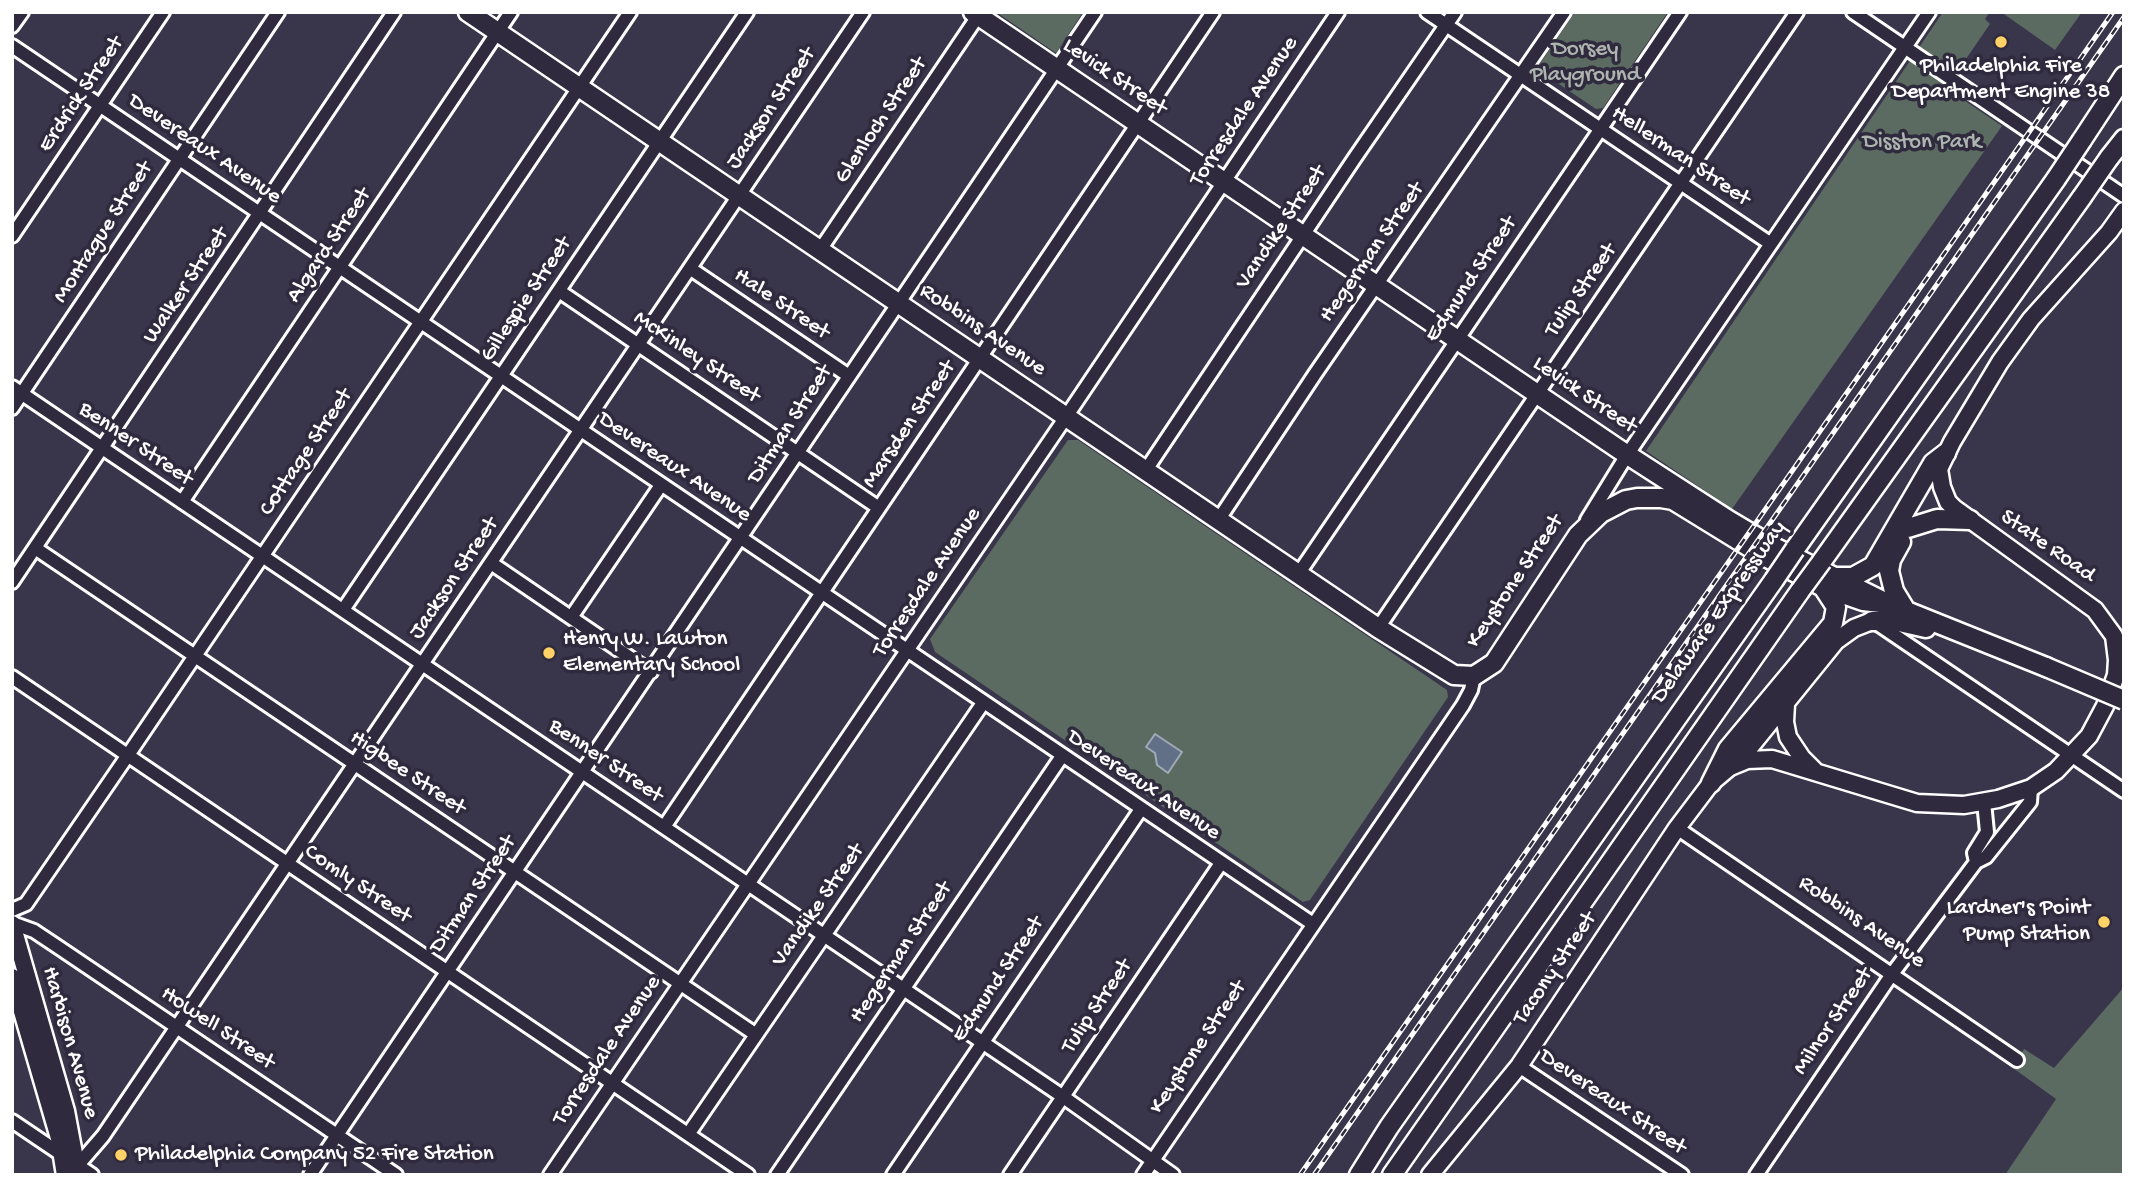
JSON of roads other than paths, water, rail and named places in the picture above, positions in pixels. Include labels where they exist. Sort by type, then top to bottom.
[{"type":"highway","name":"Robbins Avenue","points":[[468,12],[1378,628],[1439,668],[1463,678],[1474,676]]},
{"type":"highway","name":"Levick Street","points":[[976,14],[1627,455],[1762,540],[1826,575],[1981,640]]},
{"type":"highway","points":[[2082,140],[2124,75]]},
{"type":"highway","name":"Delaware Expressway","points":[[1359,1175],[1389,1127],[2124,82]]},
{"type":"highway","points":[[1392,1175],[1800,591],[1826,575],[2124,139]]},
{"type":"highway","points":[[1826,575],[1853,577],[1873,566],[1933,463],[1946,453]]},
{"type":"highway","points":[[1897,607],[1889,571],[1891,560],[1939,475]]},
{"type":"highway","name":"Levick Street","points":[[1578,535],[1601,513],[1614,505],[1637,498],[1661,498],[1682,504],[1764,556],[1826,575]]},
{"type":"highway","points":[[1908,528],[1937,519],[1970,520]]},
{"type":"highway","name":"Keystone Street","points":[[1474,676],[1494,663],[1578,535]]},
{"type":"highway","points":[[1711,783],[1728,749],[1833,623],[1836,607],[1826,575]]},
{"type":"highway","points":[[1872,621],[1903,622],[1981,640],[2124,700]]},
{"type":"main road","points":[[1939,475],[1942,459],[2000,362],[2031,319],[2109,232],[2124,211]]},
{"type":"main road","name":"State Road","points":[[1738,762],[1772,759],[1917,803],[1948,805],[1984,802],[2031,788],[2056,771],[2089,736],[2112,689],[2117,660],[2114,636],[2095,610],[1948,502],[1939,475]]},
{"type":"main road","points":[[1711,783],[1738,762],[1840,636],[1872,621]]},
{"type":"main road","points":[[1787,701],[1785,722],[1788,737],[1814,770]]},
{"type":"main road","name":"Tacony Street","points":[[1430,1175],[1519,1066],[1677,828],[1711,783]]},
{"type":"main road","name":"Harbison Avenue","points":[[12,923],[66,1111],[74,1172]]},
{"type":"main road","name":"Harbison Avenue","points":[[12,976],[63,1156],[74,1172]]},
{"type":"street","points":[[12,26],[22,12]]},
{"type":"street","name":"Erdrick Street","points":[[12,236],[163,12]]},
{"type":"street","name":"Montague Street","points":[[12,408],[17,390],[278,12]]},
{"type":"street","name":"Walker Street","points":[[12,582],[394,12]]},
{"type":"street","name":"Algard Street","points":[[183,502],[511,12]]},
{"type":"street","name":"Cottage Street","points":[[12,910],[26,904],[630,12]]},
{"type":"street","name":"Gillespie Street","points":[[343,610],[747,12]]},
{"type":"street","name":"Jackson Street","points":[[74,1172],[103,1136],[863,12]]},
{"type":"street","name":"Ditman Street","points":[[310,1175],[1095,12]]},
{"type":"street","name":"Marsden Street","points":[[664,827],[1213,12]]},
{"type":"street","name":"Torresdale Avenue","points":[[550,1175],[1338,12]]},
{"type":"street","name":"Hellerman Street","points":[[1427,12],[1770,244]]},
{"type":"street","name":"Vandike Street","points":[[1146,470],[1455,12]]},
{"type":"street","name":"Hegerman Street","points":[[1219,519],[1564,12]]},
{"type":"street","name":"Edmund Street","points":[[1299,573],[1680,12]]},
{"type":"street","name":"Tulip Street","points":[[1378,628],[1797,12]]},
{"type":"street","points":[[1853,12],[2124,196]]},
{"type":"street","name":"Keystone Street","points":[[1578,535],[1627,455],[1929,12]]},
{"type":"street","name":"Glenloch Street","points":[[820,250],[976,14]]},
{"type":"street","name":"Devereaux Avenue","points":[[12,46],[1313,924]]},
{"type":"street","name":"Hale Street","points":[[691,269],[849,376]]},
{"type":"street","name":"McKinley Street","points":[[559,291],[879,508]]},
{"type":"street","name":"Benner Street","points":[[17,390],[825,935],[1173,1175]]},
{"type":"street","points":[[572,616],[661,485]]},
{"type":"street","name":"Higbee Street","points":[[35,548],[755,1034]]},
{"type":"street","points":[[491,563],[651,672]]},
{"type":"street","points":[[1872,621],[2124,791]]},
{"type":"street","name":"Keystone Street","points":[[1143,1175],[1463,705],[1471,690],[1474,676]]},
{"type":"street","name":"Comly Street","points":[[12,677],[748,1175]]},
{"type":"street","name":"Vandike Street","points":[[689,1133],[983,703]]},
{"type":"street","name":"Hegerman Street","points":[[777,1175],[1062,756]]},
{"type":"street","name":"Milnor Street","points":[[1756,1175],[1892,974],[1976,862],[1986,857],[2030,802],[2031,788]]},
{"type":"street","name":"Milnor Street","points":[[1976,862],[1974,853],[1987,832],[1984,802]]},
{"type":"street","name":"Edmund Street","points":[[893,1175],[1141,809]]},
{"type":"street","name":"Robbins Avenue","points":[[1677,828],[2017,1060]]},
{"type":"street","name":"Tulip Street","points":[[1010,1175],[1221,863]]},
{"type":"street","name":"Howell Street","points":[[12,923],[34,931],[396,1175]]},
{"type":"street","name":"Devereaux Street","points":[[1519,1066],[1682,1175]]},
{"type":"street","points":[[12,1121],[63,1156]]},
{"type":"street","points":[[74,1172],[92,1175]]},
{"type":"water","points":[[1155,734],[1182,752],[1168,773],[1157,765],[1155,753],[1146,747]]},
{"type":"railway","points":[[1300,1175],[2113,12]]},
{"type":"railway","points":[[1314,1175],[2124,17]]},
{"type":"place","name":"Philadelphia Fire Department Engine 38","points":[[2001,42]]},
{"type":"place","name":"Henry W. Lawton Elementary School","points":[[549,653]]},
{"type":"place","name":"Lardner's Point Pump Station","points":[[2104,922]]},
{"type":"place","name":"Philadelphia Company 52 Fire Station","points":[[121,1155]]},
{"type":"park label","name":"Dorsey Playground","points":[[1585,63]]},
{"type":"park label","name":"Disston Park","points":[[1922,143]]}]
